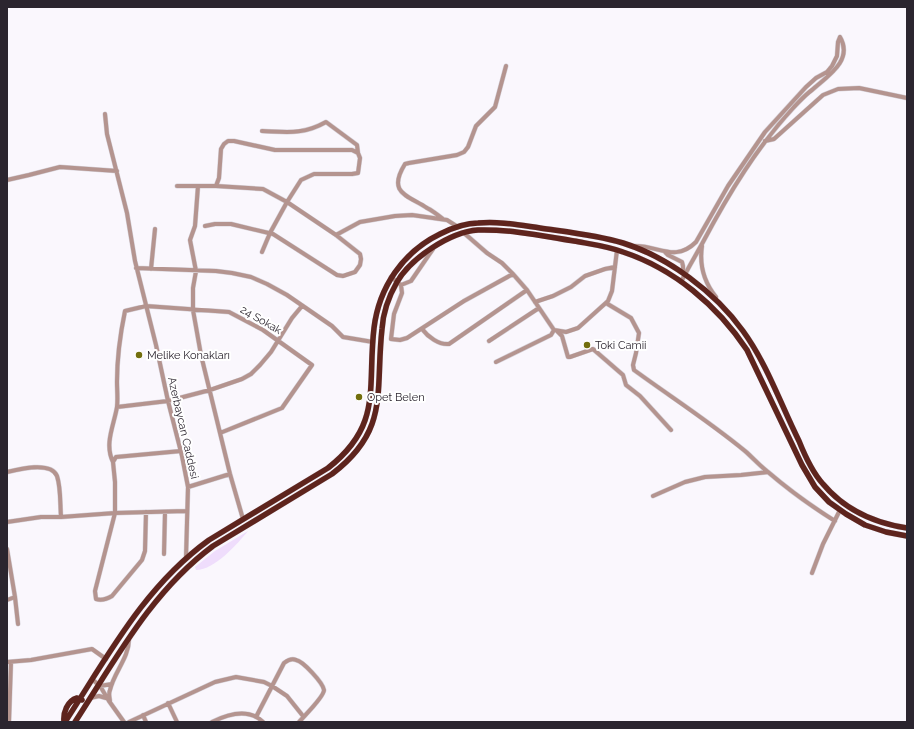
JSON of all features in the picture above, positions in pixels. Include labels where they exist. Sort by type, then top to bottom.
[{"type":"highway","points":[[81,699],[143,604],[170,573],[186,558],[209,540],[328,468],[350,447],[360,433],[367,414],[370,399],[374,327],[383,292],[391,277],[402,262],[417,248],[431,239],[458,227],[476,223],[514,224],[595,236],[630,246],[664,261],[684,274],[716,302],[743,330],[753,346],[808,461],[821,482],[834,496],[850,508],[868,518],[888,525],[907,528]]},
{"type":"highway","points":[[75,722],[144,615],[159,597],[195,560],[239,530],[332,474],[345,464],[356,452],[367,437],[375,417],[378,400],[382,328],[390,295],[408,267],[436,245],[464,233],[477,230],[514,232],[593,244],[638,258],[660,268],[681,282],[716,312],[736,335],[757,369],[802,465],[815,487],[829,502],[865,525],[886,532],[907,536]]},
{"type":"highway","points":[[64,722],[64,713],[71,701],[75,698],[81,699],[87,704]]},
{"type":"street","points":[[630,246],[644,245],[672,253],[681,252],[688,249],[696,242],[721,198],[759,141],[800,92],[832,66],[840,37],[843,42],[843,49],[838,67],[830,76],[807,94],[765,141],[734,186],[684,274],[681,282]]},
{"type":"street","points":[[443,219],[401,192],[398,185],[402,169],[405,164],[457,155],[464,152],[468,147],[476,126],[495,108],[506,66]]},
{"type":"street","points":[[759,141],[774,139],[822,95],[838,89],[859,88],[907,98]]},
{"type":"street","name":"Azerbaycan Caddesi","points":[[105,114],[107,134],[117,170],[136,268],[188,487],[186,511],[186,558]]},
{"type":"street","points":[[262,130],[296,132],[313,129],[326,122],[336,131],[343,134],[357,145],[360,158],[358,173],[314,174],[306,176],[301,180],[270,233],[262,252]]},
{"type":"street","points":[[216,186],[219,178],[221,149],[228,141],[275,150],[352,150],[358,153]]},
{"type":"street","points":[[7,180],[60,167],[117,170]]},
{"type":"street","points":[[177,186],[216,186],[263,189],[287,202],[336,235],[360,254],[360,266],[355,272],[350,274],[343,276],[337,275],[270,233],[231,224],[215,224],[205,226]]},
{"type":"street","points":[[198,186],[195,226],[190,240],[196,270],[193,288],[193,310],[201,355],[230,474],[243,519]]},
{"type":"street","points":[[336,235],[360,222],[381,217],[412,215],[443,219],[458,227]]},
{"type":"street","points":[[151,269],[155,229]]},
{"type":"street","points":[[464,233],[487,253],[502,263],[527,290],[539,308],[562,336],[568,357],[593,349],[623,375],[626,385],[640,396],[671,430]]},
{"type":"street","points":[[702,244],[701,264],[703,274],[709,288],[716,297],[716,302]]},
{"type":"street","points":[[399,283],[411,281],[436,245]]},
{"type":"street","points":[[556,330],[566,332],[578,328],[606,303],[612,291],[616,250]]},
{"type":"street","points":[[665,252],[682,262],[684,274]]},
{"type":"street","points":[[535,302],[554,296],[572,287],[585,276],[615,267]]},
{"type":"street","points":[[136,268],[224,272],[251,277],[287,295],[332,326],[343,337],[373,342]]},
{"type":"street","points":[[391,277],[399,283],[402,293],[394,314],[391,339],[400,340],[407,338],[464,301],[513,274]]},
{"type":"street","points":[[422,329],[430,337],[444,344],[449,344],[527,290]]},
{"type":"street","points":[[606,303],[631,318],[639,333],[633,364],[634,370],[702,418],[813,507],[835,520]]},
{"type":"street","name":"24 Sokak","points":[[117,406],[120,334],[125,311],[146,306],[228,312],[278,339],[312,365],[282,408],[220,433]]},
{"type":"street","points":[[146,512],[145,551],[142,560],[112,596],[99,600],[96,598],[95,591],[115,513],[115,482],[113,462],[110,457],[109,446],[117,406],[168,401],[242,380],[251,374],[271,352],[292,318],[302,306]]},
{"type":"street","points":[[489,341],[539,308]]},
{"type":"street","points":[[496,362],[551,335],[556,330]]},
{"type":"street","points":[[113,462],[116,457],[180,451]]},
{"type":"street","points":[[7,472],[26,468],[46,468],[52,471],[56,475],[58,483],[61,517]]},
{"type":"street","points":[[653,496],[685,482],[705,477],[768,472]]},
{"type":"street","points":[[188,487],[230,474]]},
{"type":"street","points":[[812,573],[823,544],[840,510]]},
{"type":"street","points":[[7,522],[41,517],[186,511]]},
{"type":"street","points":[[164,554],[165,512]]},
{"type":"street","points":[[835,520],[846,514]]},
{"type":"street","points":[[7,548],[9,572],[15,598],[18,624]]},
{"type":"street","points":[[7,600],[15,598]]},
{"type":"street","points":[[110,702],[109,694],[128,648],[129,638]]},
{"type":"street","points":[[9,722],[9,662],[32,660],[92,649],[106,659]]},
{"type":"street","points":[[256,717],[283,665],[291,659],[298,660],[312,672],[324,691],[320,699],[299,722]]},
{"type":"street","points":[[129,722],[215,682],[225,679],[244,678],[264,682],[272,686],[287,696],[303,716]]},
{"type":"street","points":[[93,680],[99,685],[106,698],[124,722]]},
{"type":"street","points":[[99,685],[112,684]]},
{"type":"street","points":[[90,698],[99,696],[106,698]]},
{"type":"street","points":[[168,703],[176,722]]},
{"type":"street","points":[[212,722],[242,713],[256,717],[263,722]]},
{"type":"street","points":[[143,715],[146,722]]},
{"type":"shaded area","points":[[248,531],[232,549],[218,561],[211,566],[196,570],[195,567],[215,551]]},
{"type":"place","name":"Toki Camii","points":[[587,345]]},
{"type":"place","name":"Melike Konakları","points":[[139,355]]},
{"type":"place","name":"Opet Belen","points":[[359,397]]}]
